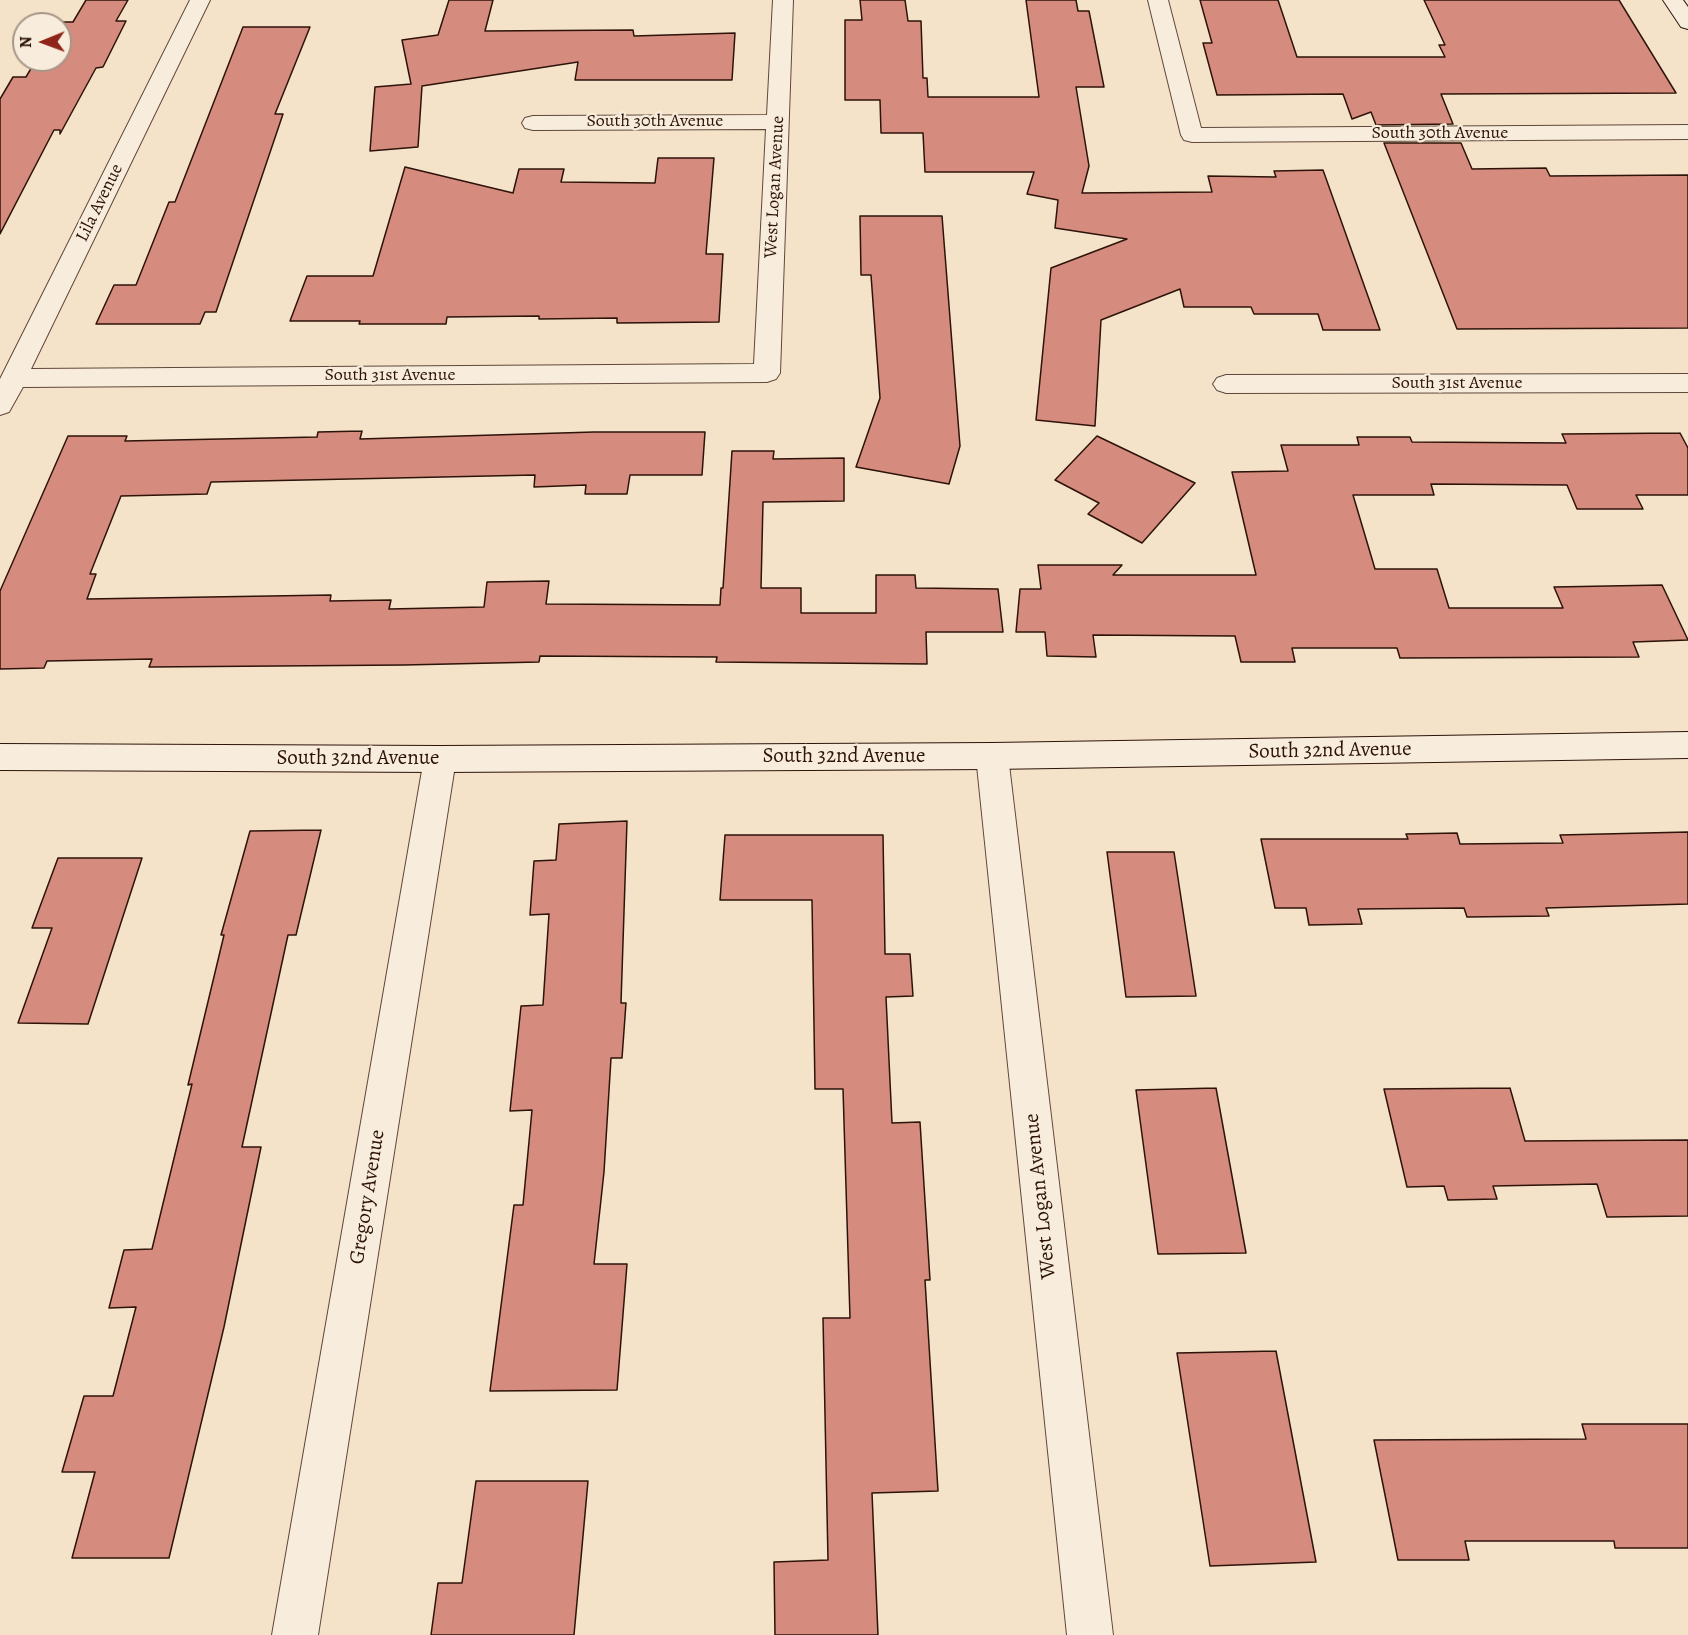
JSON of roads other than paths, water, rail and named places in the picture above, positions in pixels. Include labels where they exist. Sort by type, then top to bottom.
[{"type":"street","name":"Lila Avenue","points":[[0,406],[200,0]]},
{"type":"street","name":"West Logan Avenue","points":[[767,373],[783,0]]},
{"type":"street","name":"South 30th Avenue","points":[[1158,0],[1192,135],[1688,132]]},
{"type":"street","points":[[1673,0],[1688,23]]},
{"type":"street","name":"South 30th Avenue","points":[[532,123],[778,122]]},
{"type":"street","name":"South 31st Avenue","points":[[14,378],[767,373]]},
{"type":"street","name":"South 31st Avenue","points":[[1226,384],[1688,383]]},
{"type":"street","name":"South 32nd Avenue","points":[[0,757],[440,759],[992,756],[1688,745]]},
{"type":"street","name":"West Logan Avenue","points":[[992,756],[1090,1635]]},
{"type":"street","name":"Gregory Avenue","points":[[295,1635],[440,759]]}]
